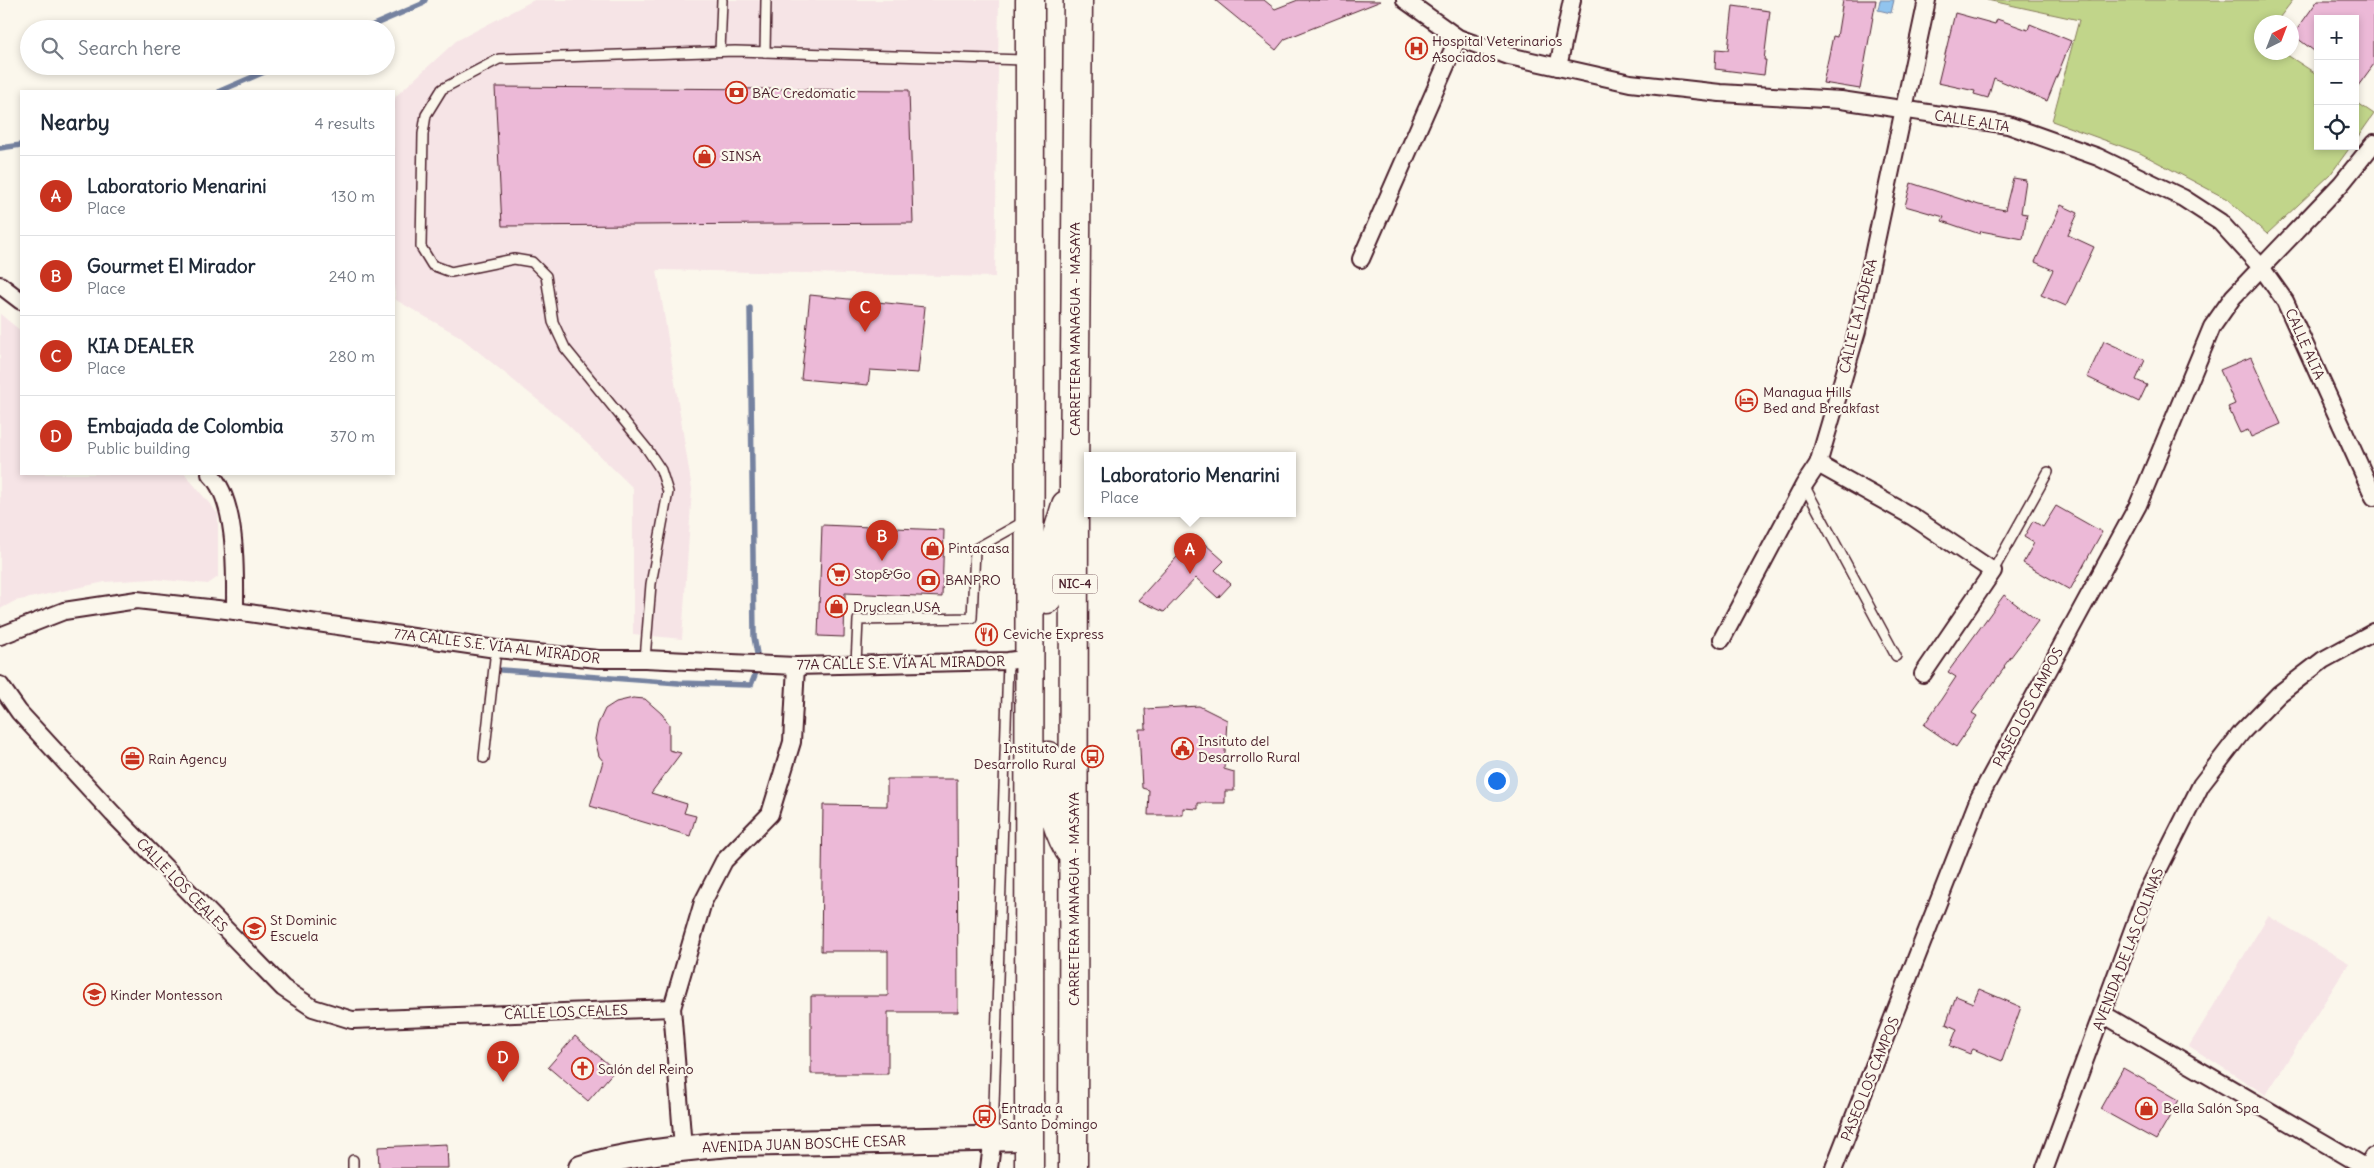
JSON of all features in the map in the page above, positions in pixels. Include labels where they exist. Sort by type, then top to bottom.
[{"type":"highway","points":[[1029,1168],[1020,660],[1029,518],[1030,0]]},
{"type":"highway","name":"CARRETERA MANAGUA - MASAYA","points":[[1073,1168],[1074,481],[1078,0]]},
{"type":"highway","points":[[1020,660],[1044,642],[1048,564],[1074,481]]},
{"type":"highway","points":[[1020,660],[1045,688],[1048,790],[1061,837],[1074,858]]},
{"type":"street","name":"CALLE ALTA","points":[[1405,0],[1458,38],[1509,56],[1630,83],[1720,93],[1841,100],[2008,125],[2098,157],[2183,198],[2220,222],[2261,267],[2285,301],[2374,497]]},
{"type":"street","points":[[1558,67],[1572,0]]},
{"type":"street","name":"CALLE LA LADERA","points":[[1722,639],[1804,485],[1818,464],[1857,331],[1927,0]]},
{"type":"street","points":[[1361,259],[1458,38]]},
{"type":"street","name":"PASEO LOS CAMPOS","points":[[1834,1168],[1979,798],[2138,505],[2212,327],[2233,297],[2341,184],[2374,143]]},
{"type":"street","points":[[0,285],[20,300]]},
{"type":"street","points":[[1818,464],[1914,517],[1993,570],[1923,674]]},
{"type":"street","points":[[211,475],[215,479],[230,517],[235,569],[235,611]]},
{"type":"street","name":"77A CALLE S.E. VÍA AL MIRADOR","points":[[0,636],[64,611],[137,600],[235,611],[496,649],[598,659],[645,659],[796,666],[1020,660]]},
{"type":"street","name":"AVENIDA DE LAS COLINAS","points":[[2045,1168],[2146,894],[2201,785],[2242,732],[2280,694],[2323,660],[2374,632]]},
{"type":"street","points":[[683,1148],[672,1008],[703,902],[724,861],[770,814],[792,742],[796,666]]},
{"type":"street","name":"CALLE LOS CEALES","points":[[0,685],[19,712],[113,814],[283,988],[314,1008],[352,1020],[672,1008]]},
{"type":"street","points":[[2103,1014],[2367,1168],[2374,1156]]},
{"type":"street","points":[[989,1168],[993,1138]]},
{"type":"street","name":"AVENIDA JUAN BOSCHE CESAR","points":[[581,1168],[605,1160],[683,1148],[729,1144],[1029,1138]]},
{"type":"lane","points":[[720,51],[722,0]]},
{"type":"lane","points":[[765,52],[766,0]]},
{"type":"lane","points":[[645,659],[651,584],[668,492],[661,470],[647,449],[565,348],[554,322],[546,276],[532,262],[514,259],[451,272],[432,265],[421,247],[423,134],[426,115],[442,89],[499,59],[720,51],[1030,60]]},
{"type":"lane","points":[[1993,570],[2048,472]]},
{"type":"lane","points":[[1804,485],[1896,656]]},
{"type":"lane","points":[[856,664],[858,620],[972,618],[976,549],[1029,518]]},
{"type":"lane","points":[[484,758],[496,649]]},
{"type":"lane","points":[[993,1138],[1020,660]]},
{"type":"shaded area","points":[[534,0],[999,0],[995,277],[657,270],[692,489],[682,639],[633,634],[633,488],[566,423],[459,336],[396,300],[395,99],[456,41]]},
{"type":"shaded area","points":[[0,314],[20,330],[20,475],[186,475],[218,514],[218,577],[208,584],[153,579],[105,582],[15,601],[0,609]]},
{"type":"shaded area","points":[[2268,916],[2349,963],[2266,1095],[2189,1046]]},
{"type":"green space","points":[[1987,0],[2293,0],[2281,15],[2254,15],[2254,60],[2295,60],[2314,72],[2314,150],[2348,150],[2330,175],[2267,234],[2227,199],[2140,153],[2052,121],[2079,20]]},
{"type":"green space","points":[[2359,104],[2374,114],[2359,135]]},
{"type":"water","points":[[1880,0],[1894,0],[1891,13],[1878,10]]},
{"type":"building","points":[[1215,0],[1264,0],[1275,9],[1298,0],[1381,1],[1285,39],[1276,50]]},
{"type":"building","points":[[1843,0],[1876,0],[1860,89],[1823,83],[1833,36],[1837,37]]},
{"type":"building","points":[[2318,0],[2374,0],[2374,64],[2359,85],[2359,15],[2314,15],[2314,51],[2299,40],[2299,27]]},
{"type":"building","points":[[1733,6],[1770,11],[1764,75],[1715,69],[1716,49],[1728,50]]},
{"type":"building","points":[[1955,13],[1995,24],[1997,19],[2028,30],[2030,24],[2071,41],[2047,101],[1994,78],[1988,98],[1974,94],[1975,91],[1938,83]]},
{"type":"building","name":"SINSA","points":[[495,87],[909,90],[913,223],[502,226]]},
{"type":"building","points":[[2013,178],[2026,180],[2021,213],[2027,214],[2023,239],[1981,231],[1980,234],[1942,221],[1944,217],[1905,206],[1911,183],[1979,205],[2005,210]]},
{"type":"building","points":[[2061,205],[2078,213],[2068,235],[2094,247],[2066,306],[2041,295],[2053,270],[2035,262]]},
{"type":"building","points":[[810,295],[925,307],[918,373],[870,370],[868,385],[801,379]]},
{"type":"building","points":[[2104,341],[2145,360],[2136,380],[2147,385],[2139,402],[2087,377]]},
{"type":"building","points":[[2251,357],[2281,424],[2251,437],[2248,430],[2240,433],[2228,407],[2235,404],[2220,370]]},
{"type":"building","points":[[2056,506],[2102,532],[2070,590],[2023,563],[2034,543],[2024,537],[2033,521],[2043,527]]},
{"type":"building","points":[[822,525],[944,530],[942,597],[845,593],[844,637],[818,636]]},
{"type":"building","points":[[1196,536],[1224,561],[1215,570],[1231,584],[1218,598],[1196,578],[1164,612],[1138,600]]},
{"type":"building","points":[[2004,595],[2038,621],[1972,713],[1977,716],[1956,747],[1924,725],[1956,677],[1948,672]]},
{"type":"building","points":[[633,698],[645,699],[662,714],[669,724],[669,750],[681,753],[651,793],[687,804],[684,813],[696,816],[690,836],[590,806],[603,761],[599,756],[595,739],[598,724],[605,709],[616,702]]},
{"type":"building","name":"Insituto del Desarrollo Rural","points":[[1199,706],[1227,720],[1224,769],[1234,772],[1234,791],[1225,791],[1225,803],[1198,803],[1198,809],[1183,808],[1183,815],[1148,815],[1149,790],[1142,788],[1139,729],[1146,729],[1145,709]]},
{"type":"building","points":[[887,779],[957,779],[958,1012],[888,1012],[888,1074],[811,1074],[811,996],[888,996],[888,951],[821,951],[823,805],[887,806]]},
{"type":"building","points":[[1979,989],[2021,1007],[2002,1061],[1973,1049],[1970,1054],[1950,1046],[1957,1029],[1946,1024],[1956,996],[1973,1003]]},
{"type":"building","name":"Salón del Reino","points":[[575,1036],[615,1070],[588,1101],[548,1067]]},
{"type":"building","points":[[2123,1068],[2179,1100],[2156,1140],[2100,1109]]},
{"type":"building","points":[[447,1144],[448,1168],[379,1168],[378,1147]]},
{"type":"waterway","points":[[385,20],[422,4],[425,0]]},
{"type":"waterway","points":[[222,90],[257,75]]},
{"type":"waterway","points":[[0,148],[20,145]]},
{"type":"waterway","points":[[501,670],[679,683],[751,685],[759,665],[754,637],[750,308]]},
{"type":"place","name":"Hospital Veterinarios Asociados","points":[[1416,49]]},
{"type":"place","name":"BAC Credomatic","points":[[736,93]]},
{"type":"place","name":"SINSA","points":[[705,156]]},
{"type":"place","name":"KIA DEALER","points":[[865,332]]},
{"type":"place","name":"Managua Hills Bed and Breakfast","points":[[1747,400]]},
{"type":"place","name":"Pintacasa","points":[[932,548]]},
{"type":"place","name":"Gourmet El Mirador","points":[[882,561]]},
{"type":"place","name":"Stop&Go","points":[[838,574]]},
{"type":"place","name":"Laboratorio Menarini","points":[[1190,574]]},
{"type":"place","name":"BANPRO","points":[[929,580]]},
{"type":"place","name":"Dryclean USA","points":[[837,607]]},
{"type":"place","name":"Ceviche Express","points":[[987,634]]},
{"type":"place","name":"Insituto del Desarrollo Rural","points":[[1182,749]]},
{"type":"place","name":"Instituto de Desarrollo Rural","points":[[1092,756]]},
{"type":"place","name":"Rain Agency","points":[[132,759]]},
{"type":"place","name":"St Dominic Escuela","points":[[254,928]]},
{"type":"place","name":"Kinder Montesson","points":[[94,995]]},
{"type":"place","name":"Salón del Reino","points":[[582,1069]]},
{"type":"place","name":"Embajada de Colombia","points":[[503,1082]]},
{"type":"place","name":"Bella Salón Spa","points":[[2147,1108]]},
{"type":"place","name":"Entrada a Santo Domingo","points":[[985,1116]]}]
